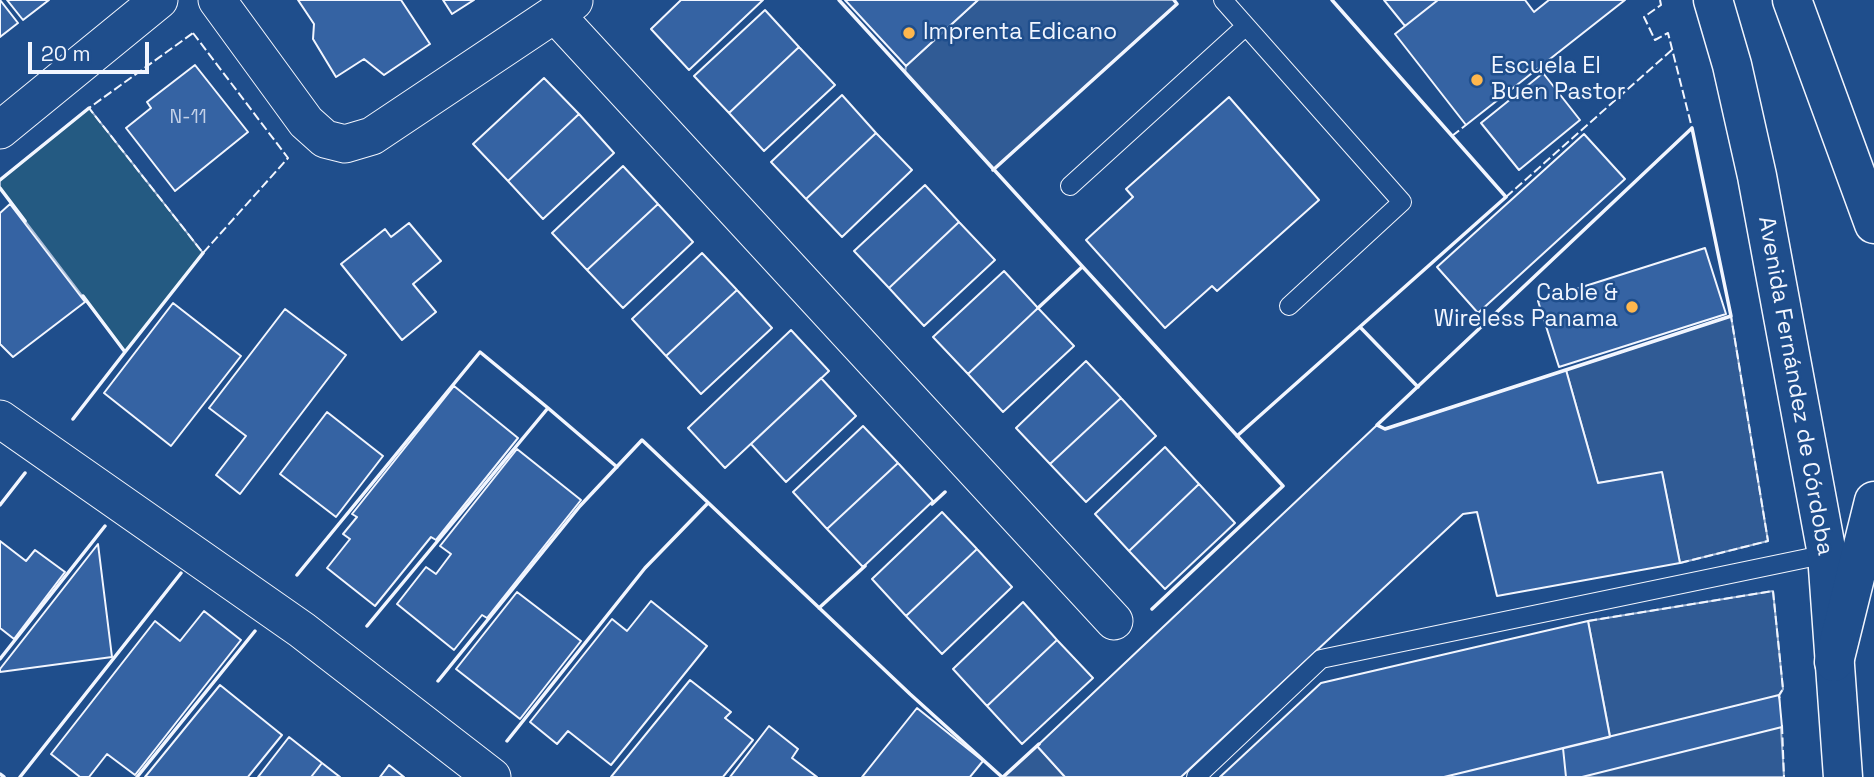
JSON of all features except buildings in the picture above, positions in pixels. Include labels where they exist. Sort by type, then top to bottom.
[{"type":"main road","name":"Avenida Fernández de Córdoba","points":[[1713,0],[1732,65],[1756,176],[1826,554],[1843,777]]},
{"type":"main road","points":[[1792,0],[1874,224]]},
{"type":"main road","points":[[1834,662],[1874,502]]},
{"type":"street","points":[[0,130],[159,0]]},
{"type":"street","points":[[217,0],[306,122],[325,139],[345,144],[372,136],[565,7],[1114,621]]},
{"type":"street","points":[[0,419],[302,630],[492,777]]},
{"type":"lane","points":[[1223,0],[1402,201],[1289,306]]},
{"type":"lane","points":[[1069,186],[1246,26]]},
{"type":"lane","points":[[1196,777],[1321,659],[1826,554]]},
{"type":"shaded area","points":[[978,0],[1174,0],[1177,4],[993,170],[905,73],[906,66]]},
{"type":"shaded area","points":[[89,108],[203,253],[125,352],[0,188],[0,180]]},
{"type":"shaded area","points":[[1731,316],[1768,541],[1680,563],[1662,473],[1598,483],[1566,370]]},
{"type":"shaded area","points":[[1773,591],[1783,689],[1779,696],[1784,777],[1566,777],[1610,736],[1588,621]]},
{"type":"shaded area","points":[[1037,746],[1065,777],[1003,777]]},
{"type":"fence","points":[[1660,0],[1661,5],[1644,17],[1655,40],[1668,33],[1692,128]]},
{"type":"fence","points":[[193,33],[288,158],[203,253],[89,108],[193,33]]},
{"type":"fence","points":[[1506,197],[1673,49]]},
{"type":"fence","points":[[1452,136],[1466,125]]},
{"type":"fence","points":[[1680,563],[1768,541],[1731,316]]},
{"type":"fence","points":[[1588,621],[1773,591],[1783,689],[1779,695],[1780,700]]},
{"type":"fence","points":[[1782,725],[1784,777]]},
{"type":"wall","points":[[839,0],[1283,486],[1152,609]]},
{"type":"wall","points":[[993,170],[1177,4],[1174,0]]},
{"type":"wall","points":[[1237,436],[1506,197],[1332,0]]},
{"type":"wall","points":[[0,180],[89,108]]},
{"type":"wall","points":[[1692,128],[1731,316],[1385,429],[1377,425],[1692,128]]},
{"type":"wall","points":[[0,188],[25,221]]},
{"type":"wall","points":[[83,296],[125,352],[203,253]]},
{"type":"wall","points":[[1038,308],[1082,267]]},
{"type":"wall","points":[[1360,327],[1418,387]]},
{"type":"wall","points":[[73,419],[125,352]]},
{"type":"wall","points":[[297,575],[480,352],[548,408]]},
{"type":"wall","points":[[367,626],[548,408],[617,467]]},
{"type":"wall","points":[[438,681],[580,506],[642,440],[910,694],[1002,777]]},
{"type":"wall","points":[[0,505],[25,473]]},
{"type":"wall","points":[[932,504],[945,492]]},
{"type":"wall","points":[[507,741],[645,568],[708,503]]},
{"type":"wall","points":[[0,659],[105,526]]},
{"type":"wall","points":[[819,608],[865,566]]},
{"type":"wall","points":[[20,777],[181,573]]},
{"type":"wall","points":[[137,777],[255,631]]},
{"type":"wall","points":[[1003,777],[1039,744]]},
{"type":"wall","points":[[0,774],[4,777]]},
{"type":"place","name":"Imprenta Edicano","points":[[909,33]]},
{"type":"place","name":"Escuela El Buen Pastor","points":[[1477,80]]},
{"type":"place","name":"Cable & Wireless Panama","points":[[1632,307]]}]
